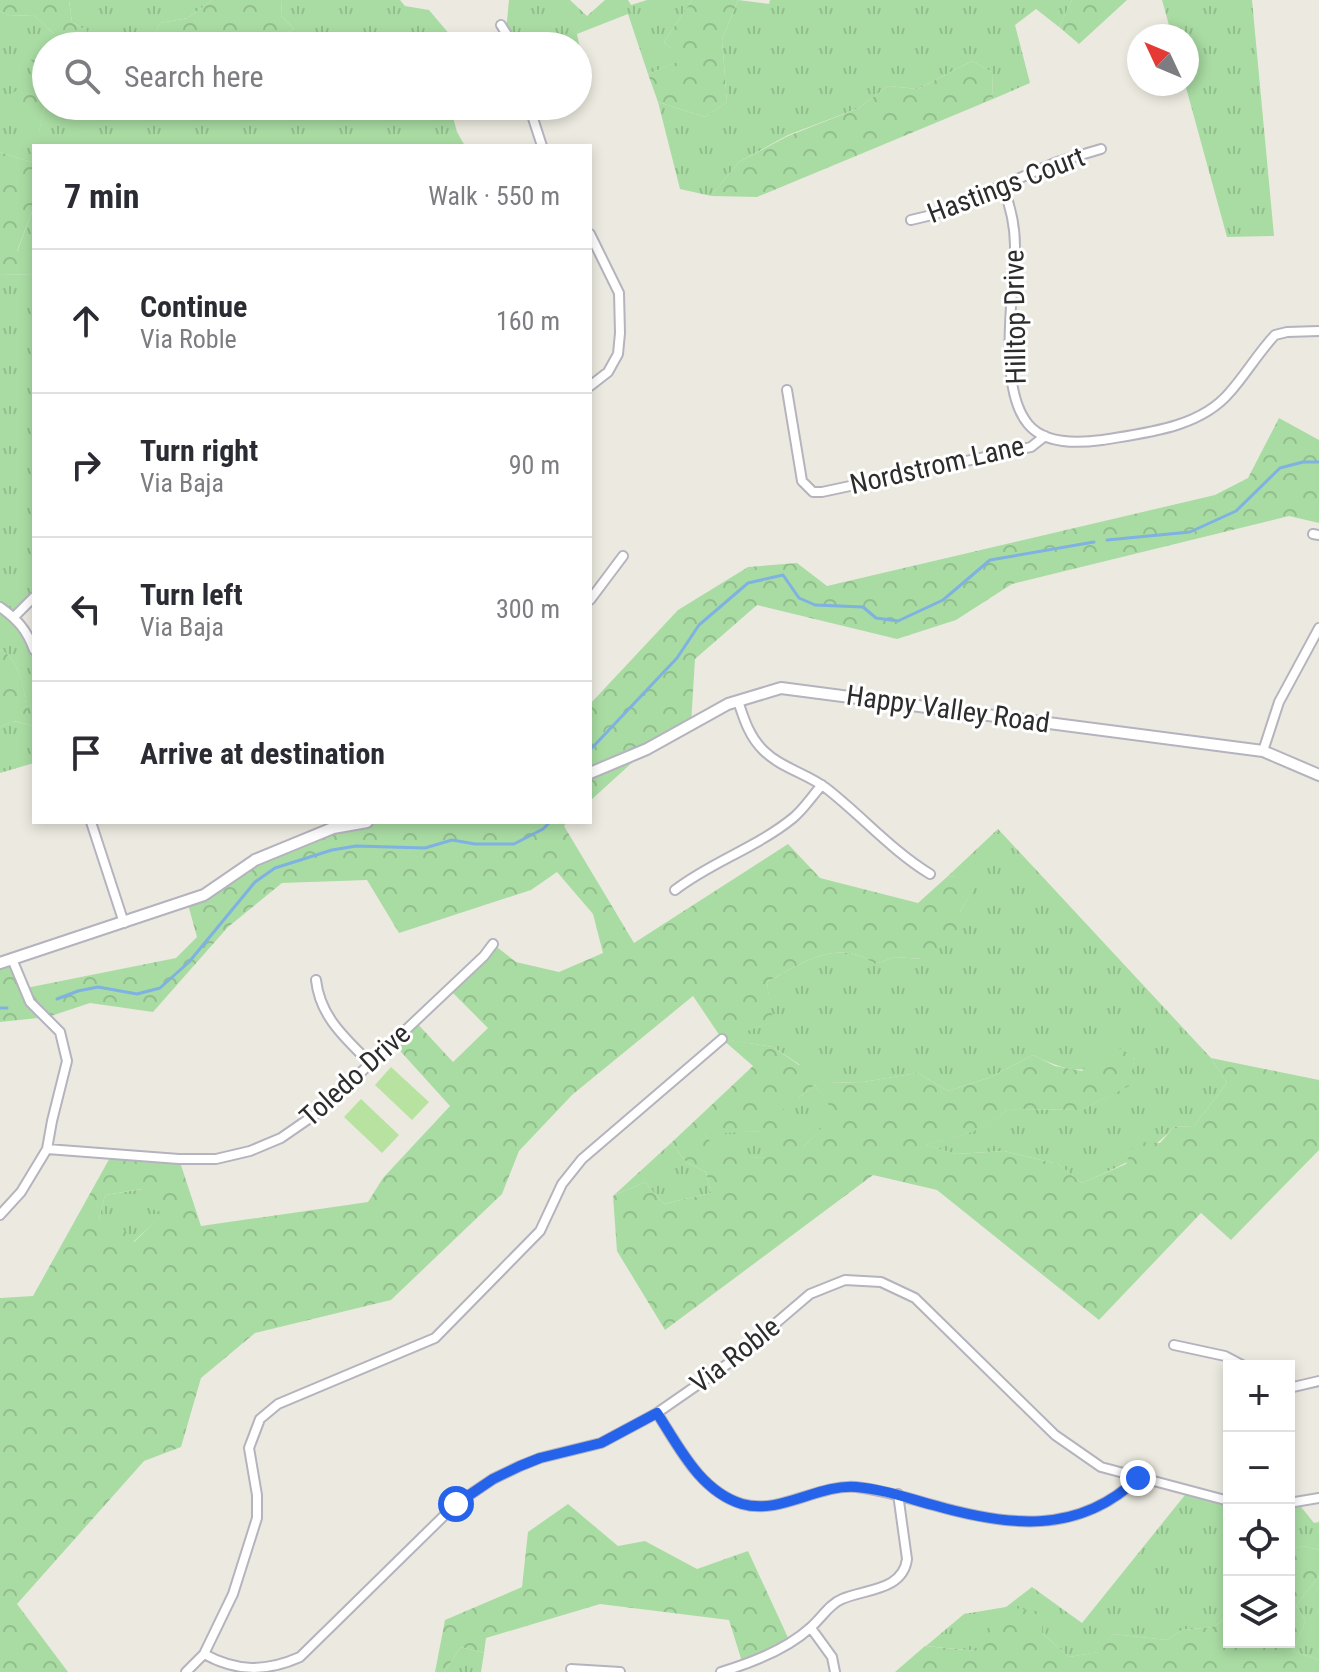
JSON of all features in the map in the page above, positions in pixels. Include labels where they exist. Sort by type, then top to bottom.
[{"type":"street","points":[[501,25],[505,32]]},
{"type":"street","points":[[534,120],[541,144]]},
{"type":"street","name":"Hastings Court","points":[[911,220],[936,214],[1057,162],[1101,149]]},
{"type":"street","name":"Hilltop Drive","points":[[1003,187],[1010,206],[1015,245],[1009,305],[1014,390],[1020,411],[1029,426],[1045,436]]},
{"type":"street","points":[[592,238],[619,293],[620,333],[618,354],[608,372],[592,384]]},
{"type":"street","name":"Nordstrom Lane","points":[[787,390],[802,481],[813,492],[822,492],[1031,447],[1045,436],[1084,442],[1150,433],[1184,422],[1211,410],[1229,394],[1275,335],[1319,331]]},
{"type":"street","points":[[592,597],[623,556]]},
{"type":"street","points":[[14,617],[32,599]]},
{"type":"street","points":[[0,607],[28,633],[32,644]]},
{"type":"street","points":[[1263,751],[1279,702],[1319,628]]},
{"type":"street","name":"Happy Valley Road","points":[[592,772],[647,749],[728,704],[781,688],[1263,751],[1319,775]]},
{"type":"street","points":[[738,701],[746,727],[761,749],[776,761],[822,785],[905,858],[930,874]]},
{"type":"street","points":[[675,890],[692,877],[762,840],[796,816],[822,785]]},
{"type":"street","points":[[92,824],[124,923]]},
{"type":"street","points":[[0,963],[204,895],[255,860],[333,828],[356,824]]},
{"type":"street","name":"Toledo Drive","points":[[47,1149],[216,1159],[250,1151],[281,1138],[300,1127],[371,1064],[493,944]]},
{"type":"street","points":[[0,1215],[21,1192],[47,1149],[67,1061],[60,1032],[30,1002],[12,959]]},
{"type":"street","points":[[316,980],[318,995],[332,1025],[371,1064]]},
{"type":"street","points":[[186,1672],[204,1654],[233,1594],[257,1518],[257,1495],[249,1448],[260,1419],[278,1404],[435,1338],[540,1231],[562,1184],[582,1159],[722,1039]]},
{"type":"street","name":"Via Roble","points":[[204,1654],[220,1663],[249,1671],[274,1669],[300,1657],[456,1504],[478,1488],[540,1458],[601,1443],[657,1413],[729,1363],[810,1294],[845,1280],[893,1285],[915,1298],[1068,1446],[1101,1467],[1223,1499]]},
{"type":"street","points":[[1174,1345],[1233,1360]]},
{"type":"street","points":[[1295,1387],[1319,1381]]},
{"type":"street","points":[[657,1413],[695,1471],[714,1489],[742,1504],[773,1505],[824,1490],[853,1487],[898,1494],[933,1506],[1020,1523],[1053,1521],[1093,1509],[1124,1491],[1138,1478]]},
{"type":"street","points":[[721,1672],[790,1642],[811,1628],[841,1599],[878,1589],[892,1581],[906,1565],[898,1494]]},
{"type":"street","points":[[1295,1502],[1319,1498]]},
{"type":"street","points":[[811,1628],[832,1657],[835,1672]]},
{"type":"street","points":[[571,1669],[620,1672]]},
{"type":"green space","points":[[0,0],[69,0],[72,22],[87,32],[52,32],[34,15],[9,16],[0,11]]},
{"type":"green space","points":[[69,0],[212,0],[188,18],[160,23],[156,32],[87,32],[72,22]]},
{"type":"green space","points":[[212,0],[282,0],[281,16],[294,29],[288,32],[156,32],[160,23],[188,18]]},
{"type":"green space","points":[[282,0],[400,0],[405,6],[429,10],[448,32],[288,32],[294,29],[281,16]]},
{"type":"green space","points":[[509,0],[570,0],[587,16],[605,0],[628,0],[631,5],[647,0],[692,0],[664,42],[683,60],[648,74],[628,14],[582,32],[506,31]]},
{"type":"green space","points":[[692,0],[738,0],[722,40],[727,102],[705,117],[658,102],[648,74],[682,60],[664,42]]},
{"type":"green space","points":[[738,0],[769,4],[770,0],[1072,0],[1059,27],[1036,9],[1015,25],[1030,83],[993,99],[992,72],[972,61],[918,89],[888,86],[859,108],[788,135],[739,162],[711,196],[680,189],[658,102],[705,117],[727,102],[722,40]]},
{"type":"green space","points":[[1072,0],[1127,0],[1079,44],[1059,27]]},
{"type":"green space","points":[[1162,0],[1252,0],[1274,236],[1227,237],[1188,96],[1199,96],[1199,24],[1169,24]]},
{"type":"green space","points":[[0,11],[9,16],[34,15],[52,32],[32,32],[32,120],[38,120],[39,131],[42,120],[454,120],[464,144],[32,144],[32,162],[0,152]]},
{"type":"green space","points":[[972,61],[992,72],[993,99],[757,197],[711,196],[739,162],[788,136],[859,108],[888,86],[918,89]]},
{"type":"green space","points":[[32,80],[32,120],[42,120],[39,132],[4,99]]},
{"type":"green space","points":[[0,152],[32,162],[32,211],[17,251],[32,255],[32,274],[0,275]]},
{"type":"green space","points":[[32,211],[32,255],[17,252]]},
{"type":"green space","points":[[32,274],[32,599],[15,617],[32,647],[32,714],[28,715],[18,670],[0,649],[0,275]]},
{"type":"green space","points":[[1279,418],[1319,440],[1319,523],[1289,516],[1012,584],[956,620],[897,639],[757,605],[695,659],[691,725],[647,749],[592,799],[592,702],[678,610],[748,567],[797,563],[827,586],[1215,495],[1248,478]]},
{"type":"green space","points":[[0,649],[18,669],[28,714],[32,713],[32,726],[14,721],[0,727]]},
{"type":"green space","points":[[13,721],[32,726],[32,764],[0,773],[0,727]]},
{"type":"green space","points":[[360,824],[566,824],[634,943],[788,844],[820,878],[918,903],[948,876],[979,879],[960,912],[960,936],[922,959],[895,957],[875,964],[861,956],[834,953],[807,961],[767,982],[773,1022],[724,1039],[773,1047],[799,1065],[811,1057],[828,1083],[863,1082],[918,1073],[948,1091],[991,1077],[1033,1055],[1055,1066],[1082,1071],[1110,1043],[1135,1057],[1129,1086],[1082,1110],[1007,1109],[980,1128],[926,1145],[956,1154],[1004,1151],[1058,1164],[1082,1183],[1126,1164],[1134,1142],[1160,1143],[1174,1127],[1194,1126],[1227,1083],[1211,1058],[1319,1080],[1319,1150],[1231,1240],[1201,1213],[1099,1320],[937,1190],[873,1175],[665,1330],[617,1251],[613,1196],[645,1182],[664,1204],[711,1193],[706,1172],[687,1163],[671,1143],[753,1066],[722,1039],[693,996],[572,1095],[519,1151],[502,1194],[391,1300],[255,1333],[201,1378],[181,1447],[144,1461],[17,1604],[68,1672],[0,1672],[0,1298],[33,1296],[112,1154],[179,1159],[201,1226],[368,1202],[383,1178],[450,1106],[393,1043],[415,1021],[453,1062],[488,1028],[449,989],[493,944],[516,962],[559,972],[603,953],[593,914],[557,872],[531,890],[399,933],[367,880],[282,883],[228,927],[153,1012],[90,1003],[48,1017],[0,1022],[0,963],[12,959],[26,988],[176,958],[197,937],[187,901],[255,860],[301,841]],"holes":[[[815,1085],[835,1114],[803,1147],[800,1125],[772,1098],[798,1098]],[[765,1131],[765,1158],[722,1155],[704,1134]],[[142,1189],[136,1204],[164,1213],[134,1242],[122,1228],[99,1219],[105,1195]]]},
{"type":"green space","points":[[998,829],[1211,1058],[1227,1083],[1194,1126],[1174,1127],[1143,1153],[1082,1183],[1058,1164],[1004,1151],[956,1154],[925,1145],[979,1128],[1007,1109],[1082,1110],[1128,1086],[1135,1057],[1084,1070],[1062,1067],[1033,1055],[991,1077],[948,1091],[918,1073],[863,1082],[827,1083],[773,1047],[722,1039],[772,1022],[767,982],[807,961],[834,953],[861,956],[875,964],[895,957],[922,959],[960,912],[978,880],[948,876]]},
{"type":"green space","points":[[391,1067],[429,1102],[412,1120],[375,1085]]},
{"type":"green space","points":[[815,1085],[836,1114],[802,1148],[771,1098],[798,1098]]},
{"type":"green space","points":[[361,1099],[399,1135],[382,1153],[344,1117]]},
{"type":"green space","points":[[765,1131],[766,1158],[722,1156],[703,1133]]},
{"type":"green space","points":[[671,1143],[687,1163],[706,1172],[711,1193],[664,1204],[645,1182],[613,1196]]},
{"type":"green space","points":[[143,1189],[165,1213],[133,1242],[99,1219],[105,1195]]},
{"type":"green space","points":[[1189,1490],[1223,1499],[1223,1620],[1213,1627],[1182,1630],[1167,1640],[1113,1634],[1099,1652],[1069,1657],[1042,1633],[977,1651],[926,1646],[964,1614],[1006,1607],[1032,1587],[1082,1623]]},
{"type":"green space","points":[[1295,1503],[1314,1523],[1319,1522],[1319,1550],[1303,1546],[1295,1548]]},
{"type":"green space","points":[[568,1504],[618,1546],[645,1541],[697,1569],[748,1551],[790,1642],[743,1665],[729,1620],[600,1604],[486,1638],[484,1653],[461,1647],[444,1672],[435,1672],[445,1620],[522,1587],[528,1532]]},
{"type":"green space","points":[[1303,1546],[1319,1550],[1319,1576],[1296,1606],[1306,1620],[1295,1646],[1295,1576],[1295,1548]]},
{"type":"green space","points":[[1319,1576],[1319,1660],[1293,1651],[1306,1620],[1296,1606]]},
{"type":"green space","points":[[1006,1607],[1043,1612],[1042,1633],[1069,1657],[1098,1652],[1113,1634],[1167,1640],[1182,1630],[1213,1627],[1223,1620],[1223,1648],[1294,1648],[1293,1651],[1319,1660],[1319,1672],[895,1672],[925,1646],[977,1651]]},
{"type":"green space","points":[[461,1647],[484,1653],[481,1672],[444,1672]]},
{"type":"waterway","points":[[1107,540],[1190,532],[1236,511],[1280,468],[1303,462],[1319,462]]},
{"type":"waterway","points":[[592,748],[677,658],[699,625],[748,583],[783,575],[799,598],[815,605],[863,607],[876,618],[898,621],[943,600],[990,560],[1094,542]]},
{"type":"waterway","points":[[57,999],[98,987],[137,994],[160,988],[189,962],[255,882],[275,868],[332,850],[356,846],[425,848],[452,840],[475,844],[514,844],[548,824]]},
{"type":"waterway","points":[[0,1008],[7,1008]]},
{"type":"route","points":[[456,1504],[493,1479],[520,1466],[601,1443],[657,1413],[695,1471],[714,1489],[742,1504],[773,1505],[824,1490],[853,1487],[898,1494],[933,1506],[1020,1523],[1053,1521],[1085,1513],[1101,1505],[1138,1478]]}]
